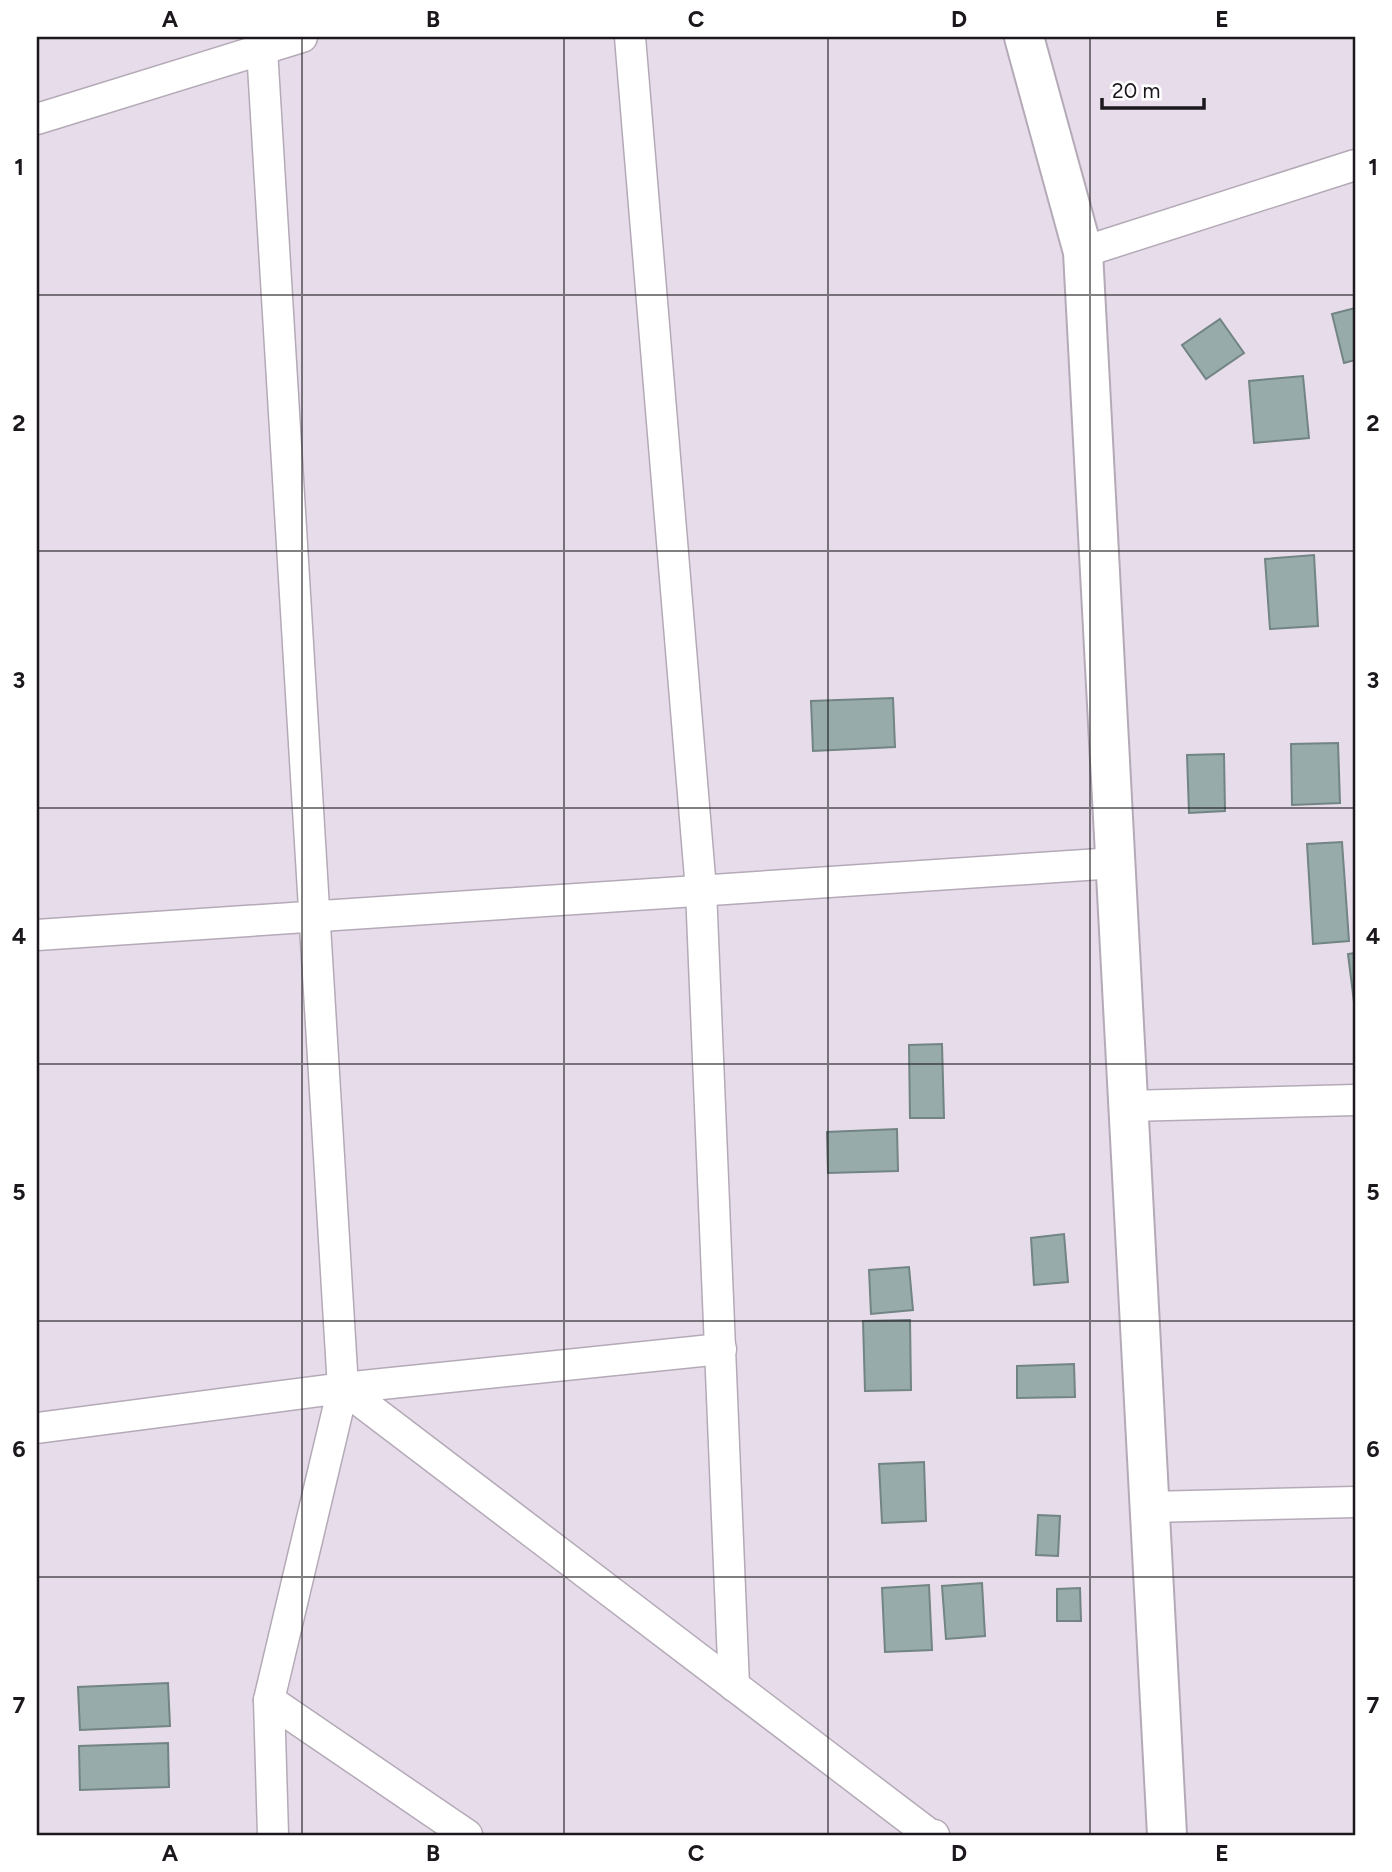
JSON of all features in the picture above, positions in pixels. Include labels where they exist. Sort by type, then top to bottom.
[{"type":"street","points":[[37,119],[302,37]]},
{"type":"street","points":[[629,37],[701,890],[734,1686]]},
{"type":"street","points":[[1024,37],[1083,252],[1167,1835]]},
{"type":"street","points":[[262,49],[343,1388],[269,1700],[273,1835]]},
{"type":"street","points":[[1083,252],[1355,165]]},
{"type":"street","points":[[37,935],[1115,863]]},
{"type":"street","points":[[1128,1106],[1355,1100]]},
{"type":"street","points":[[37,1428],[343,1388],[721,1349]]},
{"type":"street","points":[[343,1388],[930,1835]]},
{"type":"street","points":[[1150,1507],[1355,1502]]},
{"type":"street","points":[[269,1700],[467,1835]]},
{"type":"building","points":[[1355,308],[1355,360],[1344,363],[1332,314]]},
{"type":"building","points":[[1220,319],[1244,353],[1206,379],[1182,345]]},
{"type":"building","points":[[1303,376],[1309,438],[1254,443],[1249,381]]},
{"type":"building","points":[[1314,555],[1318,626],[1270,629],[1265,559]]},
{"type":"building","points":[[893,698],[895,747],[813,751],[811,701]]},
{"type":"building","points":[[1338,743],[1340,803],[1292,805],[1291,744]]},
{"type":"building","points":[[1224,754],[1225,811],[1189,813],[1187,755]]},
{"type":"building","points":[[1342,842],[1349,941],[1313,944],[1307,844]]},
{"type":"building","points":[[1355,953],[1355,1002],[1354,1002],[1348,954]]},
{"type":"building","points":[[942,1044],[944,1118],[910,1118],[909,1045]]},
{"type":"building","points":[[897,1129],[898,1171],[828,1173],[827,1132]]},
{"type":"building","points":[[1064,1234],[1068,1282],[1034,1285],[1031,1238]]},
{"type":"building","points":[[909,1267],[913,1310],[871,1314],[869,1270]]},
{"type":"building","points":[[910,1320],[911,1390],[865,1391],[863,1321]]},
{"type":"building","points":[[1074,1364],[1075,1397],[1017,1398],[1017,1366]]},
{"type":"building","points":[[924,1462],[926,1521],[882,1523],[879,1464]]},
{"type":"building","points":[[1038,1515],[1060,1516],[1058,1556],[1036,1555]]},
{"type":"building","points":[[982,1583],[985,1636],[946,1639],[942,1586]]},
{"type":"building","points":[[929,1585],[932,1650],[885,1652],[882,1588]]},
{"type":"building","points":[[1080,1588],[1081,1621],[1057,1621],[1057,1589]]},
{"type":"building","points":[[168,1683],[170,1726],[80,1730],[78,1687]]},
{"type":"building","points":[[168,1743],[169,1787],[80,1790],[79,1746]]}]
